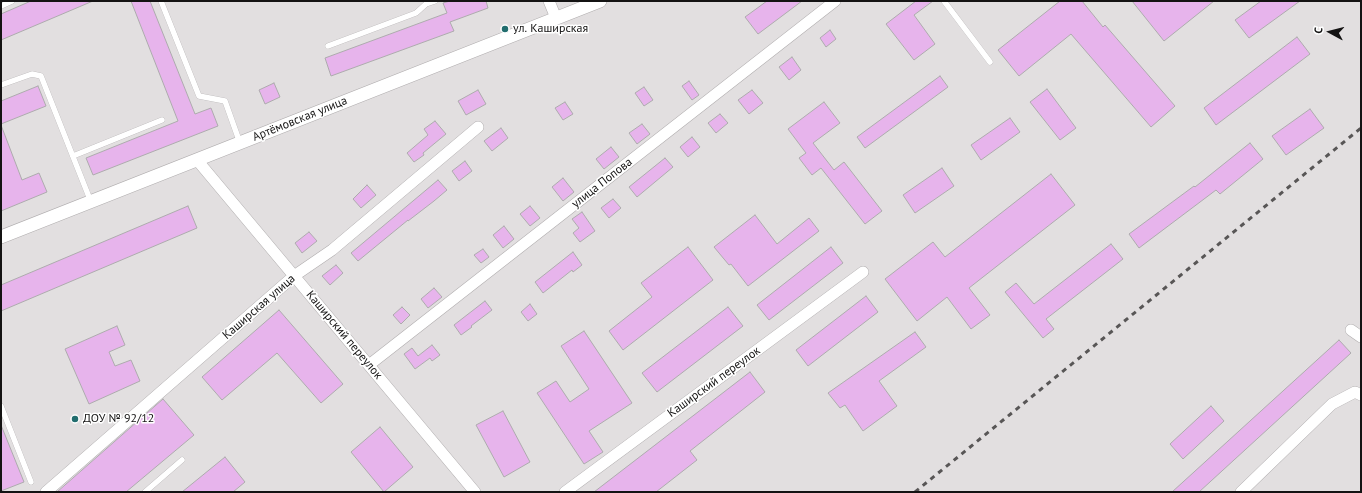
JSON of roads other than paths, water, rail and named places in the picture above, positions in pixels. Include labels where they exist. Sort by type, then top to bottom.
[{"type":"street","points":[[549,1],[556,18]]},
{"type":"street","name":"Артёмовская улица","points":[[1,237],[600,1]]},
{"type":"street","name":"улица Попова","points":[[369,366],[835,1]]},
{"type":"street","name":"Каширская улица","points":[[46,492],[294,276],[332,250],[478,127]]},
{"type":"street","name":"Каширский переулок","points":[[197,160],[475,492]]},
{"type":"street","name":"Каширский переулок","points":[[565,492],[863,272]]},
{"type":"street","points":[[1351,330],[1361,337]]},
{"type":"street","points":[[1241,492],[1332,404],[1355,392],[1361,395]]},
{"type":"lane","points":[[1,6],[12,1]]},
{"type":"lane","points":[[161,1],[199,96],[225,101],[240,143]]},
{"type":"lane","points":[[328,46],[416,13],[426,4],[435,1]]},
{"type":"lane","points":[[944,1],[990,62]]},
{"type":"lane","points":[[1,85],[32,74],[41,76],[91,202]]},
{"type":"lane","points":[[73,156],[162,120]]},
{"type":"lane","points":[[1,406],[31,482]]},
{"type":"lane","points":[[145,492],[182,460]]},
{"type":"railway","points":[[915,492],[1361,128]]},
{"type":"place","name":"ул. Каширская","points":[[505,29]]},
{"type":"place","name":"ДОУ № 92/12","points":[[75,419]]}]
